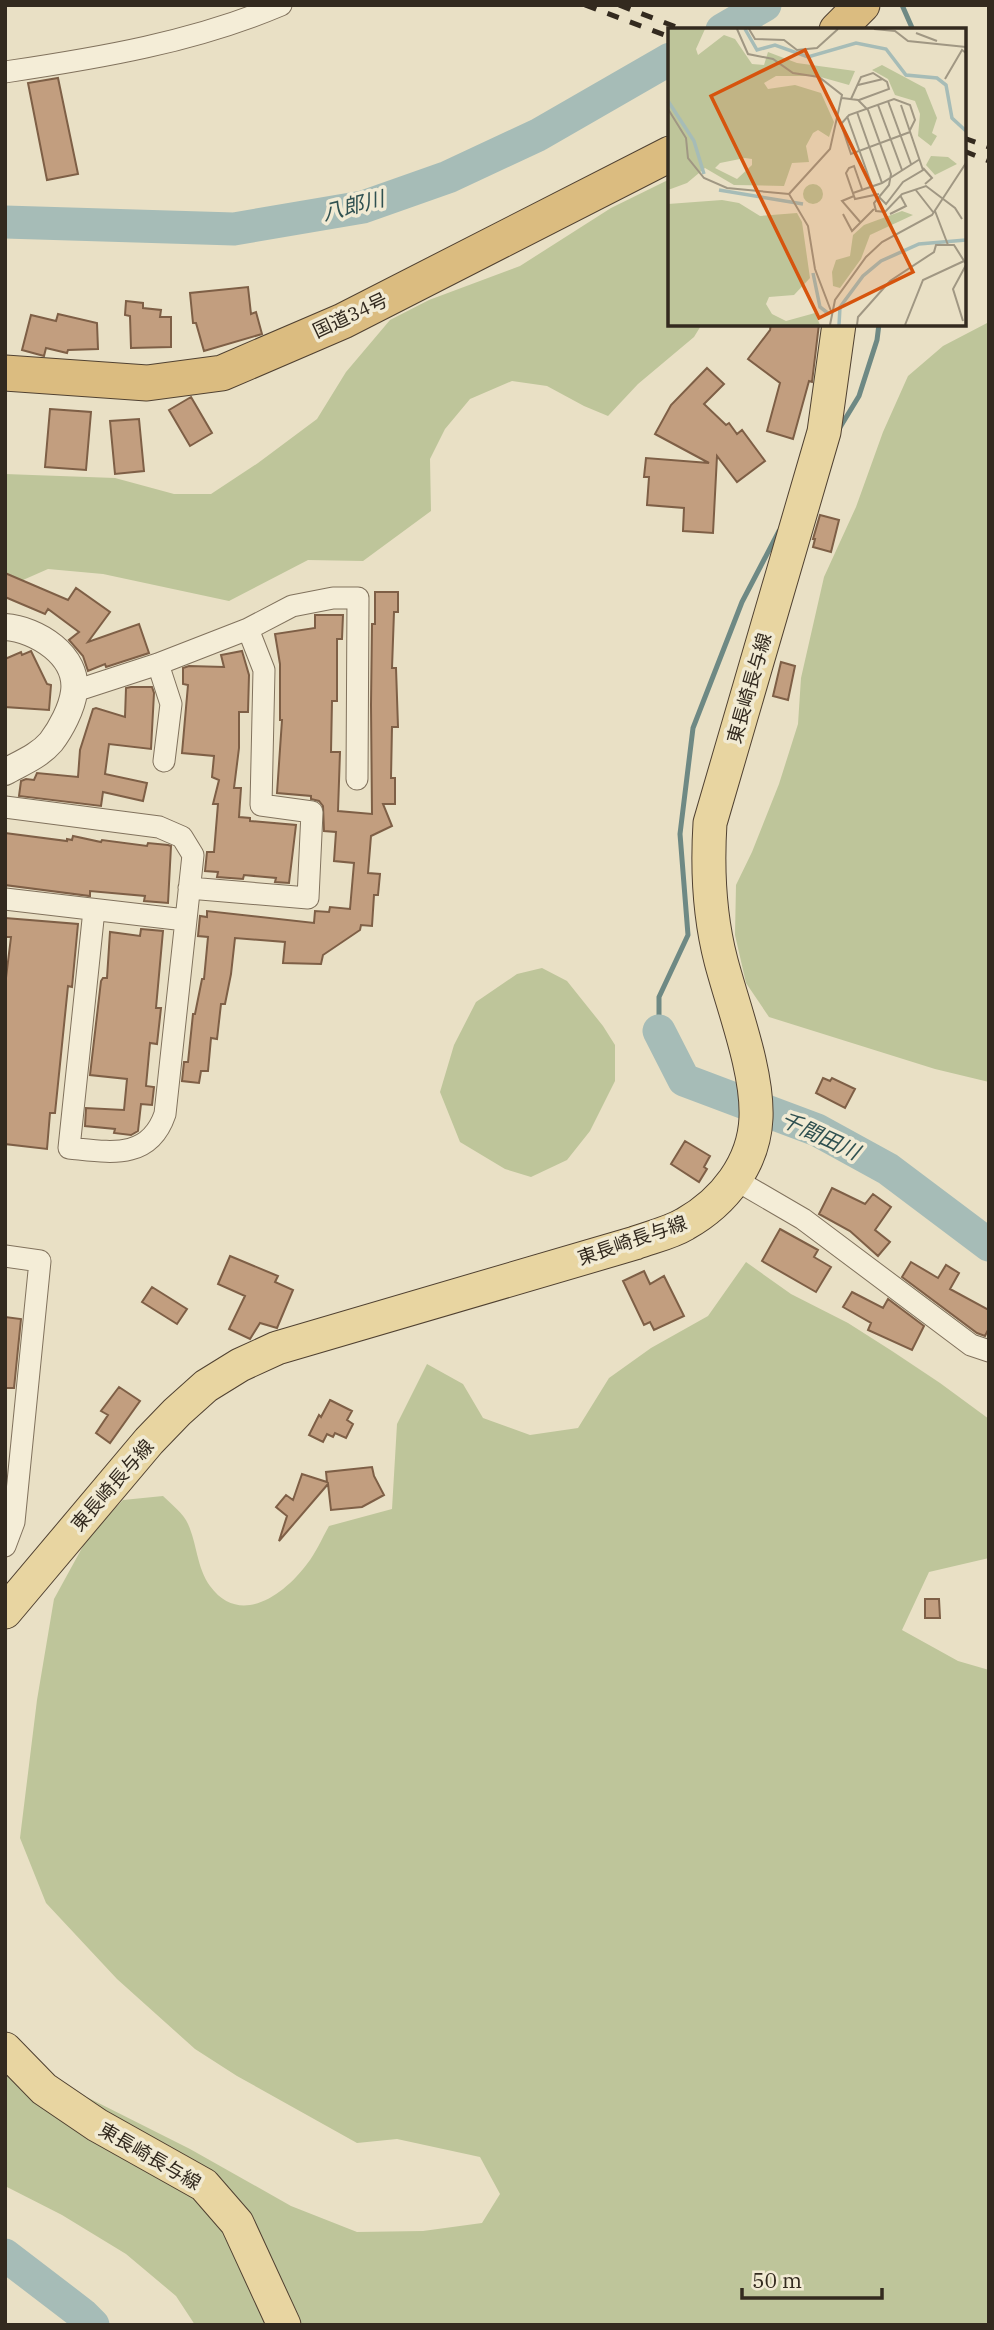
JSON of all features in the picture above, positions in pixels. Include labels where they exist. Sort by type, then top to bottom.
[{"type":"highway","name":"国道34号","points":[[5,373],[147,383],[222,373],[343,321],[668,155]]},
{"type":"main road","name":"東長崎長与線","points":[[5,1612],[149,1441],[206,1386],[229,1372],[277,1348],[622,1247],[683,1226],[713,1206],[736,1180],[749,1149],[756,1118],[744,1042],[720,959],[711,914],[707,868],[710,823],[824,432],[839,326]]},
{"type":"main road","name":"東長崎長与線","points":[[5,2049],[44,2089],[97,2126],[204,2185],[237,2224],[284,2325]]},
{"type":"street","points":[[5,72],[177,39],[238,23],[281,5]]},
{"type":"street","points":[[75,691],[159,664],[248,629],[292,606],[333,598],[358,598],[357,779]]},
{"type":"street","points":[[5,627],[34,634],[51,645],[71,670],[75,691],[64,721],[50,743],[5,772]]},
{"type":"street","points":[[189,888],[308,898],[312,812],[261,805],[264,670],[248,629]]},
{"type":"street","points":[[159,664],[171,704],[163,761]]},
{"type":"street","points":[[5,807],[159,827],[182,836],[193,855],[165,1114],[154,1137],[134,1149],[118,1152],[69,1148],[94,911]]},
{"type":"street","points":[[5,899],[185,920]]},
{"type":"street","points":[[736,1180],[803,1219],[971,1345],[989,1351]]},
{"type":"street","points":[[5,1256],[40,1261],[14,1522],[5,1546]]},
{"type":"green space","points":[[668,180],[668,326],[701,326],[694,337],[638,384],[608,416],[547,386],[512,381],[470,399],[445,429],[430,459],[431,511],[363,561],[308,560],[229,601],[103,574],[48,569],[23,580],[5,583],[5,474],[115,478],[174,494],[211,494],[317,419],[346,372],[390,320],[429,300],[520,266],[611,208]]},
{"type":"green space","points":[[989,322],[989,1082],[935,1069],[769,1017],[746,983],[735,935],[736,885],[779,784],[798,724],[801,678],[824,577],[856,507],[883,432],[908,376],[943,346]]},
{"type":"green space","points":[[542,968],[567,981],[603,1026],[615,1045],[615,1081],[590,1131],[567,1160],[531,1177],[505,1169],[460,1142],[440,1092],[454,1045],[476,1002],[517,974]]},
{"type":"green space","points":[[746,1262],[791,1294],[848,1323],[892,1351],[989,1419],[989,1558],[929,1572],[902,1630],[958,1661],[989,1670],[989,2325],[195,2325],[176,2296],[126,2254],[62,2215],[5,2186],[5,2056],[190,2149],[291,2206],[357,2232],[423,2231],[482,2223],[500,2194],[480,2157],[397,2139],[357,2143],[237,2076],[195,2049],[117,1979],[46,1903],[20,1838],[37,1700],[54,1599],[88,1537],[123,1500],[163,1496],[186,1520],[202,1572],[210,1586],[222,1598],[235,1604],[261,1602],[297,1576],[313,1555],[329,1526],[392,1509],[397,1424],[427,1364],[463,1384],[483,1418],[530,1435],[578,1428],[609,1378],[651,1348],[708,1316]]},
{"type":"building","points":[[58,78],[78,174],[47,180],[28,83]]},
{"type":"building","points":[[248,287],[251,314],[256,312],[262,334],[204,351],[196,323],[193,323],[190,293]]},
{"type":"building","points":[[126,301],[143,303],[143,308],[161,310],[160,317],[171,317],[171,347],[131,348],[130,316],[125,315]]},
{"type":"building","points":[[58,314],[97,323],[98,349],[68,350],[67,353],[46,348],[44,356],[22,350],[31,315],[56,321]]},
{"type":"building","points":[[771,326],[819,326],[812,382],[809,381],[793,439],[767,431],[780,383],[748,359]]},
{"type":"building","points":[[707,368],[724,384],[704,404],[726,425],[729,423],[737,434],[742,430],[765,461],[737,482],[717,456],[713,533],[683,531],[684,508],[647,505],[649,477],[644,477],[646,458],[709,463],[655,434],[671,405]]},
{"type":"building","points":[[191,397],[212,433],[190,446],[169,410]]},
{"type":"building","points":[[50,409],[91,412],[86,470],[45,467]]},
{"type":"building","points":[[139,419],[144,471],[115,474],[110,421]]},
{"type":"building","points":[[820,515],[839,520],[831,552],[813,547]]},
{"type":"building","points":[[5,573],[68,600],[76,588],[110,612],[88,642],[139,624],[149,653],[88,671],[83,656],[69,640],[79,632],[48,609],[45,614],[5,597]]},
{"type":"building","points":[[375,592],[398,592],[398,612],[394,612],[392,668],[396,668],[398,727],[392,727],[391,778],[395,778],[395,804],[383,804],[392,826],[371,836],[368,873],[380,874],[378,895],[374,895],[372,926],[361,925],[360,930],[323,955],[321,964],[283,963],[285,942],[235,938],[231,974],[225,1004],[221,1004],[217,1039],[211,1038],[208,1071],[201,1071],[199,1083],[182,1081],[184,1062],[188,1062],[193,1014],[204,979],[208,937],[198,936],[200,916],[207,917],[207,911],[314,923],[315,911],[329,912],[330,907],[350,909],[354,863],[334,861],[336,832],[324,831],[323,806],[319,801],[311,799],[311,796],[277,793],[282,720],[280,664],[275,634],[315,628],[315,615],[343,615],[342,639],[337,639],[337,701],[332,701],[331,752],[340,752],[338,811],[372,814],[372,624],[375,624]]},
{"type":"building","points":[[31,651],[47,684],[51,685],[49,710],[5,707],[5,659]]},
{"type":"building","points":[[242,651],[249,675],[248,712],[239,712],[239,748],[234,788],[241,788],[239,817],[250,818],[250,821],[296,825],[289,883],[275,882],[276,878],[244,875],[243,879],[217,877],[218,872],[205,871],[207,852],[214,852],[218,804],[213,804],[219,780],[212,777],[214,756],[182,753],[188,685],[183,684],[183,668],[224,667],[221,655]]},
{"type":"building","points":[[781,662],[795,666],[788,700],[773,696]]},
{"type":"building","points":[[152,687],[154,693],[151,749],[109,744],[105,774],[147,783],[143,801],[103,792],[101,806],[19,796],[21,781],[34,780],[37,773],[78,777],[80,750],[93,709],[125,717],[126,688]]},
{"type":"building","points":[[5,833],[67,841],[72,840],[73,836],[101,842],[171,846],[168,903],[144,901],[145,896],[90,891],[90,896],[5,885]]},
{"type":"building","points":[[5,918],[78,924],[72,987],[68,986],[55,1113],[50,1113],[47,1149],[5,1144],[5,986],[11,937],[5,937]]},
{"type":"building","points":[[141,929],[163,931],[156,1008],[161,1008],[157,1044],[150,1043],[146,1086],[154,1087],[152,1105],[141,1104],[138,1131],[131,1135],[114,1133],[115,1129],[85,1126],[86,1108],[124,1110],[127,1079],[90,1075],[101,981],[107,978],[110,932],[140,936]]},
{"type":"building","points":[[823,1078],[830,1081],[832,1078],[855,1089],[845,1108],[816,1093]]},
{"type":"building","points":[[685,1141],[710,1156],[704,1167],[707,1169],[699,1182],[671,1164]]},
{"type":"building","points":[[832,1188],[865,1204],[873,1194],[891,1207],[875,1230],[890,1242],[878,1256],[850,1231],[819,1214]]},
{"type":"building","points":[[780,1229],[818,1250],[814,1257],[831,1267],[816,1292],[762,1261]]},
{"type":"building","points":[[230,1256],[278,1276],[275,1282],[293,1290],[277,1328],[260,1323],[250,1339],[229,1329],[245,1296],[218,1284]]},
{"type":"building","points":[[911,1262],[938,1278],[946,1265],[959,1273],[950,1289],[989,1310],[989,1328],[985,1336],[977,1333],[902,1277]]},
{"type":"building","points":[[644,1271],[650,1284],[664,1276],[684,1316],[654,1330],[650,1322],[644,1325],[623,1281]]},
{"type":"building","points":[[152,1287],[187,1309],[177,1324],[142,1302]]},
{"type":"building","points":[[852,1292],[883,1308],[888,1299],[924,1326],[912,1350],[868,1330],[871,1323],[843,1307]]},
{"type":"building","points":[[5,1317],[21,1319],[14,1388],[5,1388]]},
{"type":"building","points":[[119,1387],[140,1401],[110,1443],[96,1433],[108,1415],[101,1411]]},
{"type":"building","points":[[330,1400],[352,1411],[347,1420],[353,1424],[346,1438],[335,1433],[333,1437],[327,1434],[323,1442],[309,1435]]},
{"type":"building","points":[[372,1467],[384,1495],[362,1507],[331,1510],[328,1484],[279,1541],[287,1516],[276,1507],[286,1495],[293,1500],[302,1474],[327,1482],[326,1472]]},
{"type":"building","points":[[925,1599],[939,1599],[940,1618],[925,1618]]},
{"type":"waterway","name":"八郎川","points":[[725,28],[765,5]]},
{"type":"waterway","points":[[902,5],[912,28]]},
{"type":"waterway","name":"八郎川","points":[[5,222],[234,229],[363,207],[448,177],[538,135],[668,60]]},
{"type":"waterway","points":[[839,429],[859,396],[877,340],[879,326]]},
{"type":"waterway","points":[[659,1031],[659,997],[688,935],[680,834],[693,728],[742,602],[779,531]]},
{"type":"waterway","name":"千間田川","points":[[659,1031],[684,1080],[817,1130],[888,1169],[989,1245]]},
{"type":"waterway","points":[[5,2255],[93,2325]]},
{"type":"railway","points":[[585,5],[668,36]]},
{"type":"railway","points":[[619,5],[679,28]]},
{"type":"railway","points":[[966,139],[989,147]]},
{"type":"railway","points":[[966,152],[989,161]]}]
